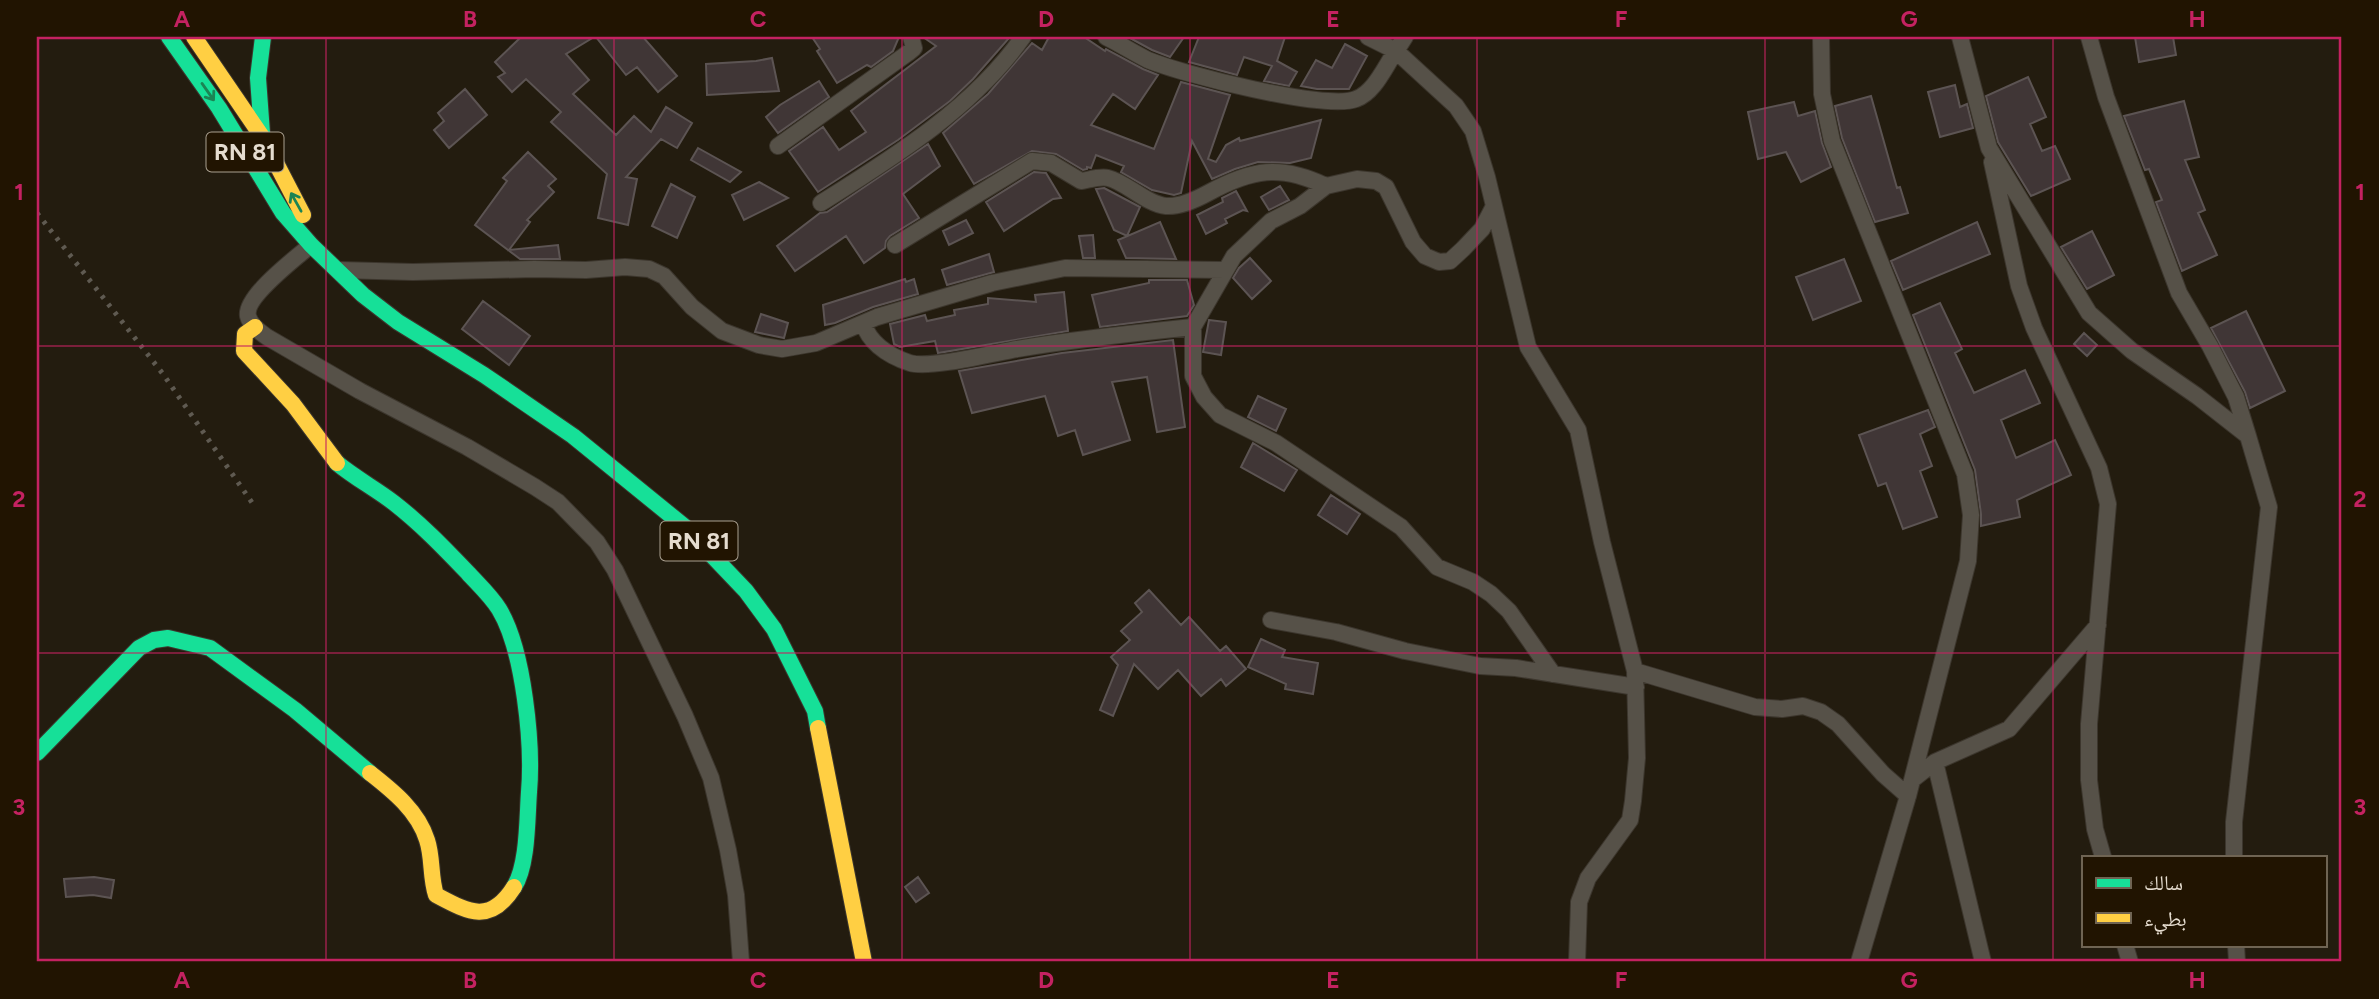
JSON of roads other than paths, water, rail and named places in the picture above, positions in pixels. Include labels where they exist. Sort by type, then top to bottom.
[{"type":"main road","name":"RN 81","points":[[169,37],[219,108],[283,213],[311,245],[363,295],[398,322],[484,375],[573,436],[685,527],[746,591],[774,629],[815,711],[864,962]]},
{"type":"main road","points":[[263,37],[258,107],[263,138]]},
{"type":"main road","name":"RN 81","points":[[197,38],[263,138],[298,207],[334,265]]},
{"type":"main road","points":[[180,52],[197,38]]},
{"type":"main road","points":[[37,753],[139,648],[155,640],[168,638],[210,648],[295,710],[399,797],[420,822],[428,842],[436,895],[469,912],[489,910],[506,899],[518,880],[524,848],[531,768],[523,691],[513,642],[499,609],[432,535],[392,501],[360,482],[335,461],[293,404],[244,351],[245,334],[254,327]]},
{"type":"street","points":[[778,146],[908,53],[914,48],[911,37]]},
{"type":"street","points":[[821,203],[872,170],[980,88],[1004,63],[1023,37]]},
{"type":"street","points":[[1106,37],[1149,60],[1231,84],[1323,102],[1345,103],[1367,93],[1401,44]]},
{"type":"street","points":[[1368,37],[1401,44],[1456,106],[1473,131],[1528,347],[1578,430],[1635,679],[1637,758],[1630,820],[1588,878],[1580,902],[1577,962]]},
{"type":"street","points":[[1821,37],[1822,94],[1832,141],[1965,474],[1971,515],[1968,561],[1908,796],[1859,962]]},
{"type":"street","points":[[1960,37],[1989,148],[2019,286],[2034,328],[2099,468],[2108,504],[2089,724],[2088,780],[2095,829],[2103,856]]},
{"type":"street","points":[[2090,37],[2106,97],[2179,293],[2236,397],[2269,507],[2234,822],[2234,856]]},
{"type":"street","points":[[1989,148],[2089,313],[2132,351],[2197,396],[2248,436]]},
{"type":"street","points":[[895,245],[1032,161],[1051,163],[1081,181],[1107,177],[1143,197],[1167,206],[1197,198],[1230,181],[1258,172],[1281,171],[1304,176],[1326,186]]},
{"type":"street","points":[[1494,206],[1482,229],[1463,249],[1450,261],[1439,262],[1425,256],[1413,242],[1386,187],[1376,181],[1357,179],[1326,186],[1300,206],[1272,221],[1234,256],[1193,327],[1193,376],[1204,397],[1220,415],[1276,443],[1401,527],[1437,567],[1450,575],[1474,582],[1491,594],[1508,611],[1553,674]]},
{"type":"street","points":[[311,245],[276,274],[249,307],[248,317],[254,327],[360,391],[467,447],[558,502],[597,542],[615,570],[712,778],[730,861],[741,962]]},
{"type":"street","points":[[334,265],[413,272],[625,267],[649,269],[664,276],[692,307],[722,331],[759,345],[782,349],[817,342],[877,317],[992,283],[1065,268],[1225,270]]},
{"type":"street","points":[[863,323],[867,333],[880,349],[912,364],[953,361],[1105,335],[1193,327]]},
{"type":"street","points":[[1271,620],[1336,632],[1405,651],[1480,666],[1635,679],[1755,707],[1782,709],[1803,706],[1821,712],[1838,723],[1883,774],[1908,796]]},
{"type":"street","points":[[1912,780],[1935,762],[2009,729],[2098,625]]},
{"type":"street","points":[[1935,762],[1983,962]]},
{"type":"railway","points":[[37,213],[163,374],[253,504]]}]
